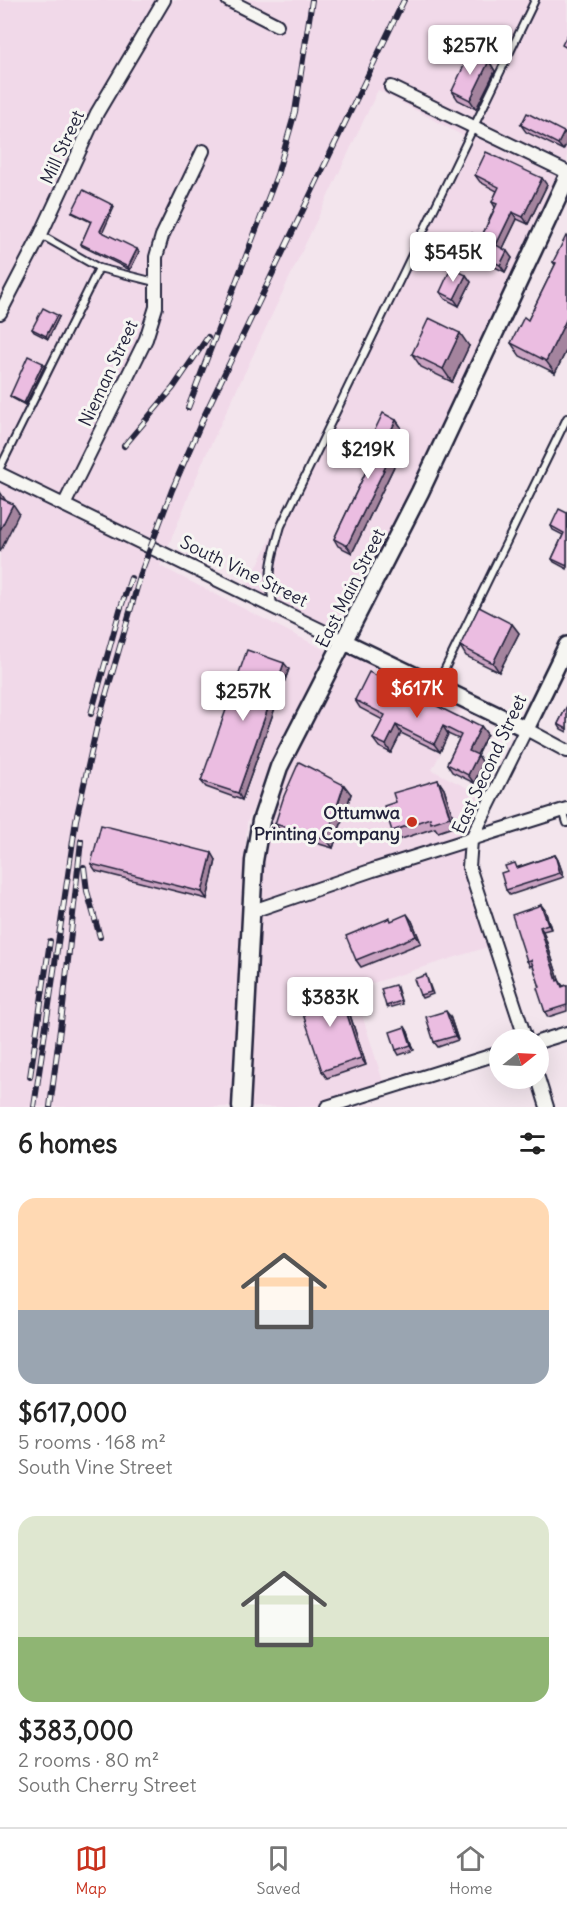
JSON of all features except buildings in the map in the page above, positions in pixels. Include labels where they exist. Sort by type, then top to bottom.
[{"type":"main road","name":"East Main Street","points":[[241,1107],[254,861],[266,805],[279,767],[420,492],[567,178]]},
{"type":"street","name":"Mill Street","points":[[0,313],[41,234],[97,113],[164,0]]},
{"type":"street","points":[[228,0],[277,25]]},
{"type":"street","points":[[391,87],[567,172]]},
{"type":"street","name":"Nieman Street","points":[[64,506],[146,339],[156,307],[156,257],[162,236],[203,151]]},
{"type":"street","name":"South Vine Street","points":[[0,474],[567,751]]},
{"type":"street","name":"East Second Street","points":[[522,1029],[469,867],[471,840],[567,645]]},
{"type":"street","points":[[250,912],[373,870],[565,810]]},
{"type":"street","points":[[549,1039],[567,1033]]},
{"type":"street","points":[[327,1107],[489,1056]]},
{"type":"street","points":[[541,1089],[547,1107]]},
{"type":"lane","points":[[273,607],[269,583],[272,556],[281,526],[535,0]]},
{"type":"lane","points":[[41,234],[99,268],[155,282]]},
{"type":"lane","points":[[0,468],[99,268]]},
{"type":"lane","points":[[437,686],[567,418]]},
{"type":"lane","points":[[565,810],[567,824]]},
{"type":"shaded area","points":[[0,0],[567,0],[567,178],[345,641],[467,700],[432,770],[491,800],[469,867],[494,945],[354,989],[385,1088],[327,1107],[241,1107],[261,821],[345,642],[244,593],[467,138],[378,90],[204,459],[160,566],[327,651],[247,822],[232,1107],[0,1107]]},
{"type":"railway","points":[[188,408],[277,175],[295,112],[312,0]]},
{"type":"railway","points":[[34,1107],[76,820],[97,726],[142,570],[172,490],[205,414],[404,0]]},
{"type":"railway","points":[[124,446],[173,388],[208,337]]},
{"type":"railway","points":[[91,714],[131,578]]},
{"type":"railway","points":[[50,1107],[81,841]]},
{"type":"railway","points":[[84,867],[87,891],[100,937]]},
{"type":"railway","points":[[30,1077],[50,941]]},
{"type":"place","name":"Ottumwa Printing Company","points":[[412,822]]}]
